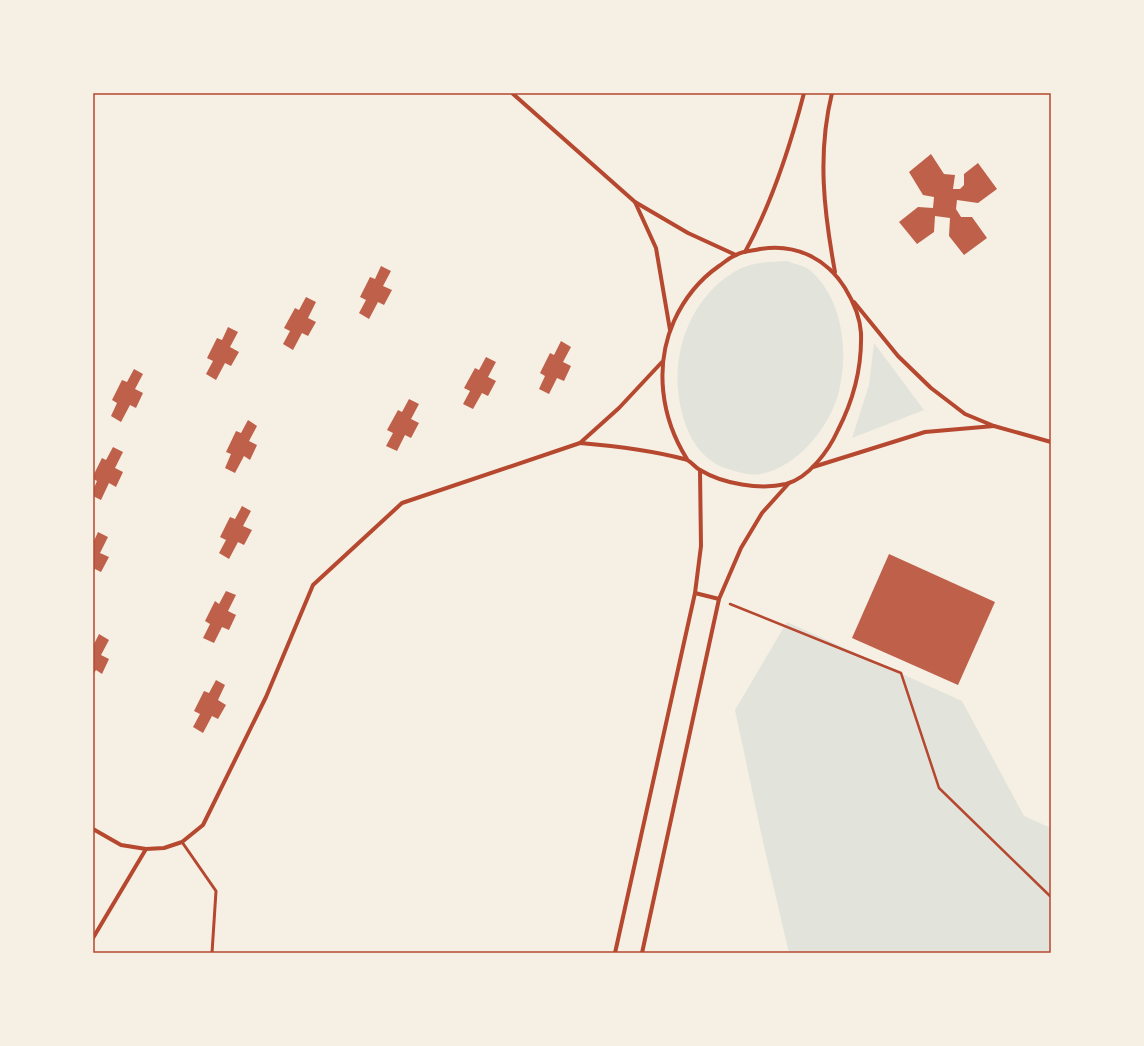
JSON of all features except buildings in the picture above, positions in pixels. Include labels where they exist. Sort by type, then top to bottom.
[{"type":"street","points":[[512,93],[634,202],[688,233],[736,255]]},
{"type":"street","points":[[745,252],[760,225],[777,180],[804,93]]},
{"type":"street","points":[[832,93],[824,145],[823,192],[835,272],[853,301],[898,356],[931,388],[965,414],[994,426],[1051,442]]},
{"type":"street","points":[[634,202],[656,248],[670,330]]},
{"type":"street","points":[[788,483],[771,486],[747,485],[726,481],[700,470],[687,459],[677,443],[669,421],[662,392],[662,362],[670,330],[679,310],[693,290],[712,271],[736,255],[775,247],[790,248],[808,254],[835,272]]},
{"type":"street","points":[[813,468],[833,442],[850,408],[858,370],[861,332],[853,301]]},
{"type":"street","points":[[93,829],[121,845],[146,848],[164,848],[182,842],[203,825],[266,696],[313,585],[402,503],[580,443],[619,408],[662,362]]},
{"type":"street","points":[[642,953],[719,599],[741,548],[762,513],[788,483],[813,468],[924,432],[994,426]]},
{"type":"street","points":[[580,443],[647,451],[687,459]]},
{"type":"street","points":[[615,953],[695,593],[701,546],[700,470]]},
{"type":"street","points":[[695,593],[719,599]]},
{"type":"street","points":[[93,938],[146,848]]},
{"type":"lane","points":[[182,842],[216,891],[212,953]]},
{"type":"path","points":[[719,599],[901,673],[939,788],[1051,897]]},
{"type":"shaded area","points":[[787,261],[809,269],[822,283],[831,297],[841,329],[843,346],[843,363],[838,395],[827,421],[819,433],[799,455],[774,470],[761,474],[744,473],[728,469],[710,460],[703,454],[691,438],[681,409],[678,390],[680,351],[694,314],[705,298],[718,284],[734,272],[746,266],[760,263]]},
{"type":"shaded area","points":[[874,343],[924,410],[852,438],[869,385]]},
{"type":"shaded area","points":[[787,622],[962,701],[1024,816],[1051,828],[1051,953],[789,953],[763,842],[735,710]]}]
